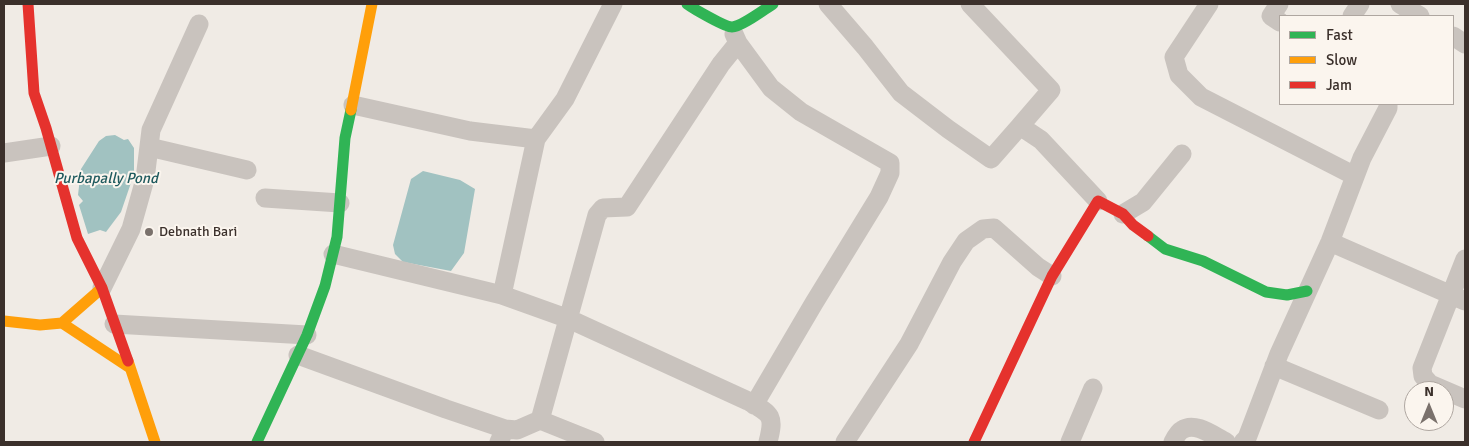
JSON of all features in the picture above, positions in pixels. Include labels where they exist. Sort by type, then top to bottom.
[{"type":"street","points":[[28,4],[34,94],[78,238],[102,288],[155,442]]},
{"type":"street","points":[[264,441],[307,335],[325,286],[333,254],[337,237],[345,138],[372,4]]},
{"type":"street","points":[[502,294],[536,139],[565,99],[613,4]]},
{"type":"street","points":[[687,4],[735,35],[770,88],[801,112],[890,163],[890,173],[879,197],[754,404]]},
{"type":"street","points":[[540,420],[597,215],[603,208],[627,207],[721,64],[739,24],[772,4]]},
{"type":"street","points":[[828,4],[901,93],[991,159],[1051,90],[970,4]]},
{"type":"street","points":[[1210,4],[1174,57],[1179,75],[1201,97],[1355,176]]},
{"type":"street","points":[[1279,4],[1271,16],[1279,21]]},
{"type":"street","points":[[1353,15],[1360,4]]},
{"type":"street","points":[[1400,4],[1418,15]]},
{"type":"street","points":[[4,322],[40,325],[62,323],[102,288],[131,230],[145,179],[151,130],[199,24]]},
{"type":"street","points":[[1454,37],[1465,44]]},
{"type":"street","points":[[353,105],[470,132],[536,139]]},
{"type":"street","points":[[1243,442],[1247,438],[1274,366],[1330,242],[1362,158],[1388,105]]},
{"type":"street","points":[[1020,126],[1041,140],[1098,201],[1123,214],[1133,225],[1165,249],[1204,262],[1266,292],[1287,295],[1307,291]]},
{"type":"street","points":[[4,153],[51,146]]},
{"type":"street","points":[[149,147],[247,170]]},
{"type":"street","points":[[1123,214],[1143,202],[1182,154]]},
{"type":"street","points":[[265,198],[340,203]]},
{"type":"street","points":[[974,442],[1052,276],[1098,201]]},
{"type":"street","points":[[845,442],[909,344],[952,262],[966,241],[983,229],[994,228],[1038,267],[1052,276]]},
{"type":"street","points":[[1330,242],[1458,298]]},
{"type":"street","points":[[333,254],[502,294],[569,319],[766,410],[771,418],[772,426],[768,442]]},
{"type":"street","points":[[1465,259],[1458,298],[1422,368],[1423,376],[1430,384],[1465,399]]},
{"type":"street","points":[[62,323],[130,368]]},
{"type":"street","points":[[114,324],[307,335]]},
{"type":"street","points":[[298,355],[446,410],[502,436],[540,420],[595,442]]},
{"type":"street","points":[[1274,366],[1379,410]]},
{"type":"street","points":[[1070,442],[1093,388]]},
{"type":"street","points":[[1173,442],[1181,430],[1190,427],[1199,428],[1226,442]]},
{"type":"water","name":"Purbapally Pond","points":[[115,135],[124,140],[128,139],[134,148],[134,174],[121,212],[106,232],[100,230],[88,234],[79,205],[83,201],[78,195],[81,169],[99,141],[106,136]]},
{"type":"water","points":[[423,171],[460,180],[475,189],[464,253],[451,271],[403,262],[395,254],[393,245],[411,179]]},
{"type":"traffic: fast","points":[[687,4],[732,27],[747,21],[773,4]]},
{"type":"traffic: fast","points":[[257,442],[307,335],[325,286],[337,237],[345,138],[351,110]]},
{"type":"traffic: fast","points":[[1148,236],[1165,249],[1203,261],[1266,292],[1287,295],[1307,291]]},
{"type":"traffic: slow","points":[[351,110],[372,4]]},
{"type":"traffic: slow","points":[[4,321],[40,325],[62,323],[102,288]]},
{"type":"traffic: slow","points":[[62,323],[130,368]]},
{"type":"traffic: slow","points":[[128,361],[155,442]]},
{"type":"traffic: jam","points":[[28,4],[34,93],[46,128],[77,238],[102,288],[128,361]]},
{"type":"traffic: jam","points":[[974,442],[1052,276],[1098,201],[1123,214],[1133,225],[1148,236]]},
{"type":"place","name":"Debnath Bari","points":[[149,232]]}]
